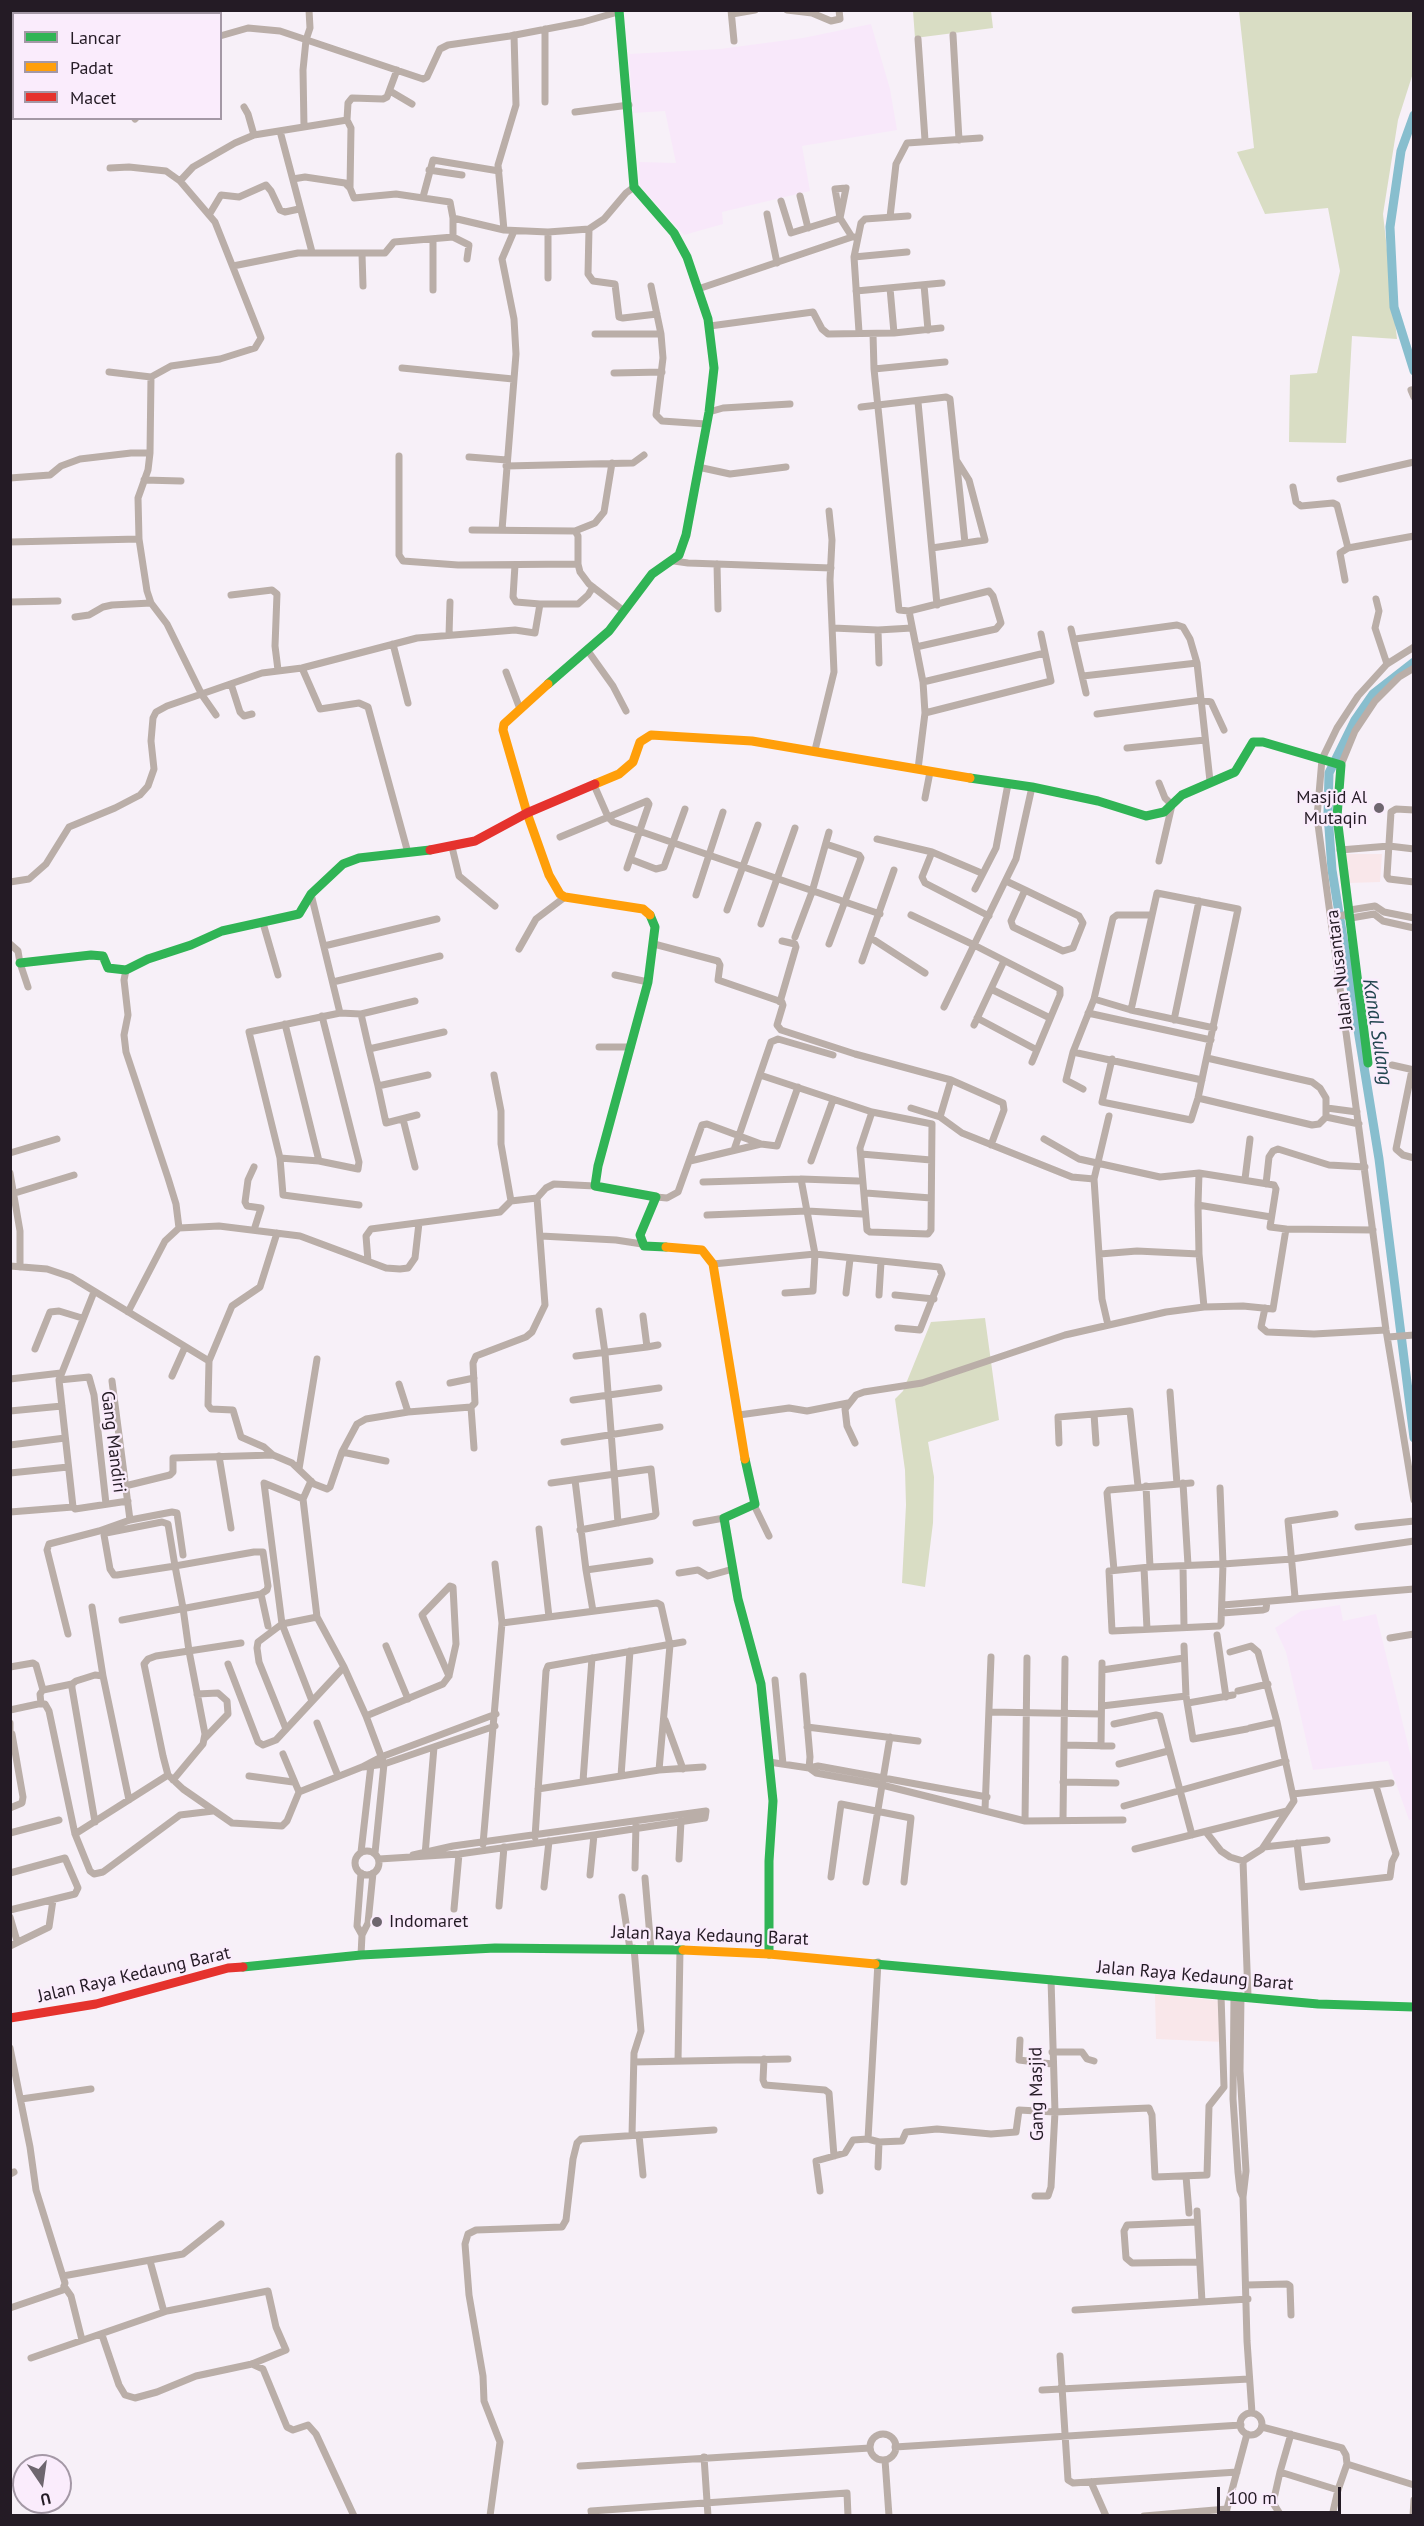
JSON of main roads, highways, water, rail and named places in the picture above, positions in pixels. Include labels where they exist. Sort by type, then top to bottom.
[{"type":"waterway","points":[[1414,115],[1401,151],[1390,227],[1394,307],[1414,371]]},
{"type":"waterway","name":"Kanal Sulang","points":[[1414,662],[1373,694],[1355,720],[1329,773],[1328,814],[1332,870],[1379,1159],[1414,1438]]},
{"type":"place","name":"Masjid Al Mutaqin","points":[[1379,808]]},
{"type":"place","name":"Indomaret","points":[[377,1922]]}]
